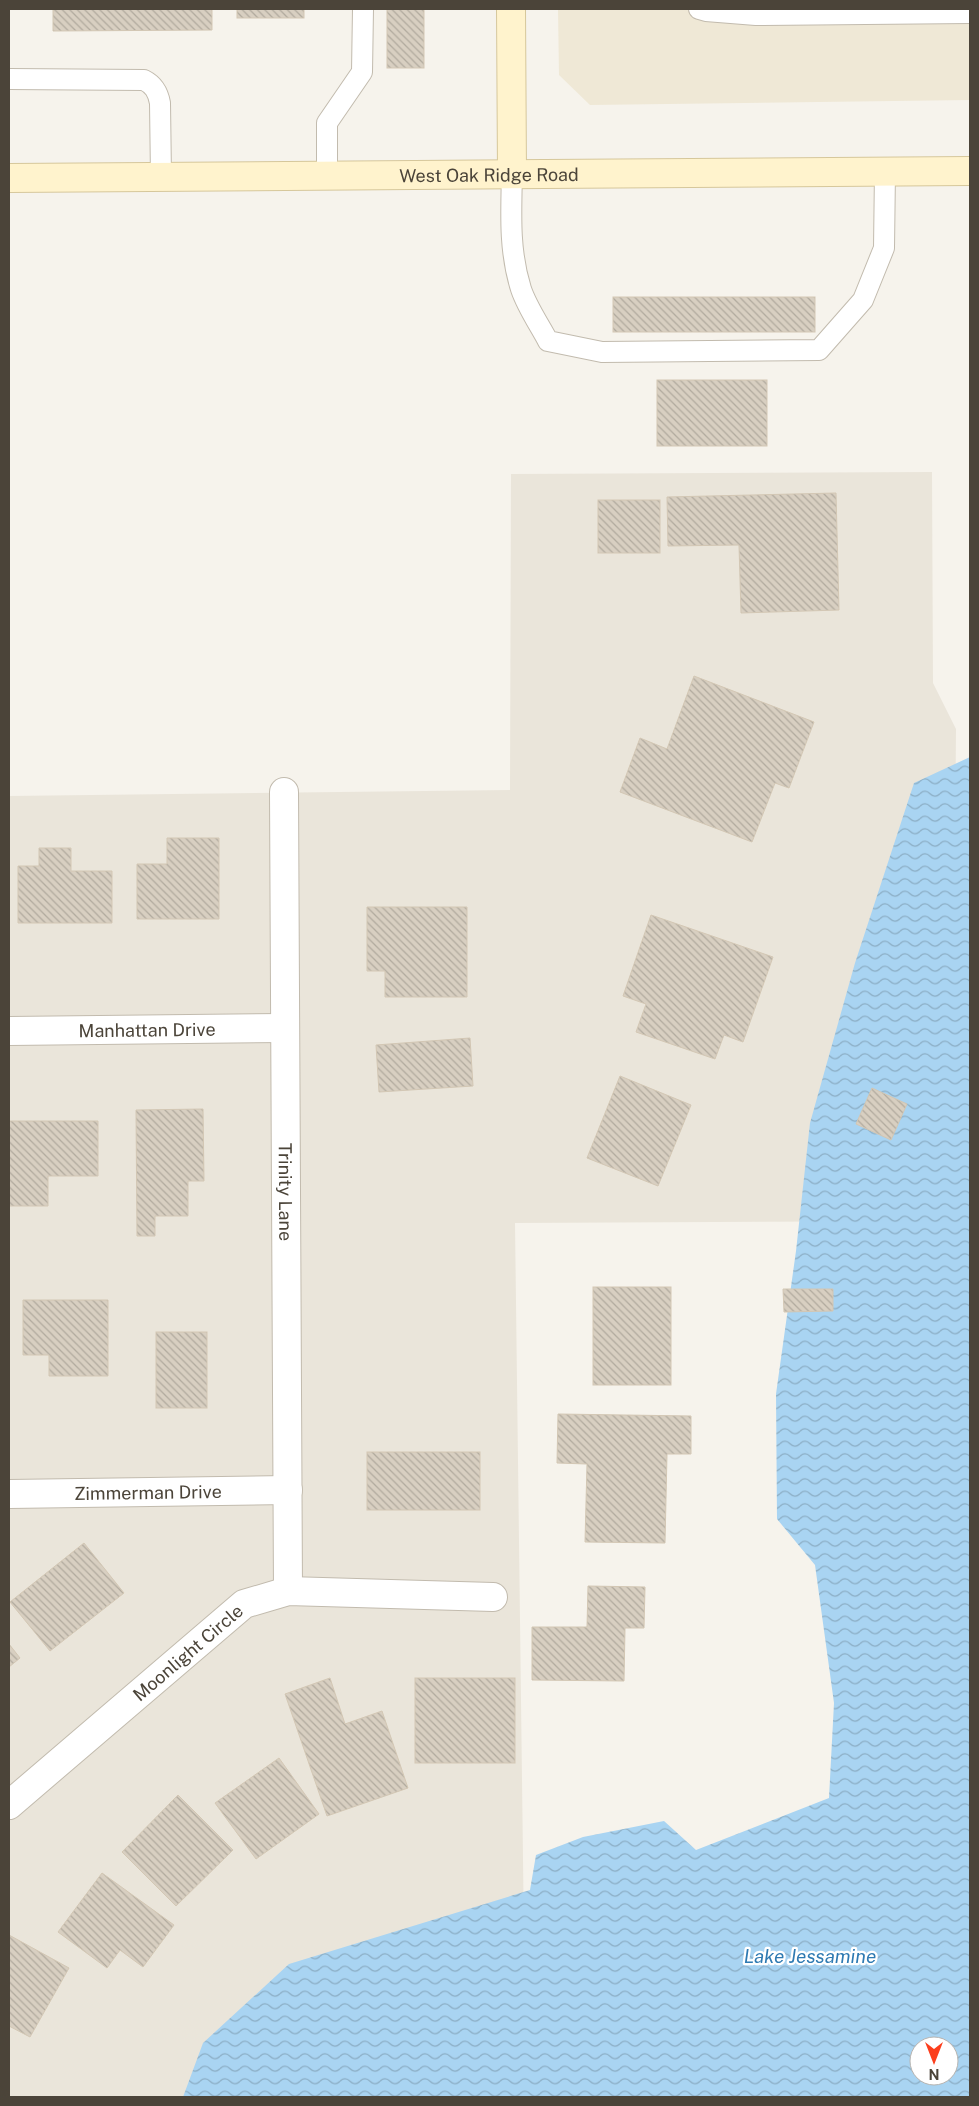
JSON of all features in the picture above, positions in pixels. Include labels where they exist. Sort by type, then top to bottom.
[{"type":"main road","points":[[511,9],[512,174]]},
{"type":"main road","name":"West Oak Ridge Road","points":[[9,178],[970,170]]},
{"type":"street","name":"Trinity Lane","points":[[284,792],[288,1592]]},
{"type":"street","name":"Manhattan Drive","points":[[9,1031],[285,1028]]},
{"type":"street","name":"Zimmerman Drive","points":[[9,1494],[288,1490]]},
{"type":"street","name":"Moonlight Circle","points":[[9,1805],[244,1604],[288,1592],[493,1597]]},
{"type":"lane","points":[[327,176],[327,123],[362,72],[363,9]]},
{"type":"lane","points":[[699,9],[706,12],[756,15],[970,13]]},
{"type":"lane","points":[[9,79],[144,80],[152,84],[159,94],[160,103],[161,177]]},
{"type":"lane","points":[[512,174],[510,235],[512,256],[522,291],[548,341],[602,352],[819,350],[863,300],[884,248],[885,171]]},
{"type":"shaded area","points":[[558,9],[970,9],[970,100],[590,105],[559,75]]},
{"type":"shaded area","points":[[932,472],[933,683],[956,729],[952,1221],[515,1223],[526,2097],[9,2097],[9,796],[510,790],[511,474]]},
{"type":"water","name":"Lake Jessamine","points":[[970,757],[970,2097],[183,2097],[203,2043],[289,1964],[530,1890],[536,1855],[583,1837],[664,1821],[696,1850],[829,1798],[834,1703],[815,1565],[777,1519],[776,1394],[796,1251],[810,1123],[855,963],[914,783]]},
{"type":"building","points":[[53,9],[212,9],[212,30],[53,31]]},
{"type":"building","points":[[237,9],[304,9],[304,18],[237,18]]},
{"type":"building","points":[[387,9],[424,9],[424,68],[387,68]]},
{"type":"building","points":[[613,297],[815,297],[815,332],[613,332]]},
{"type":"building","points":[[657,380],[767,380],[767,446],[657,446]]},
{"type":"building","points":[[836,493],[839,610],[741,613],[739,545],[668,546],[667,497]]},
{"type":"building","points":[[598,500],[660,500],[660,553],[598,553]]},
{"type":"building","points":[[694,676],[814,722],[789,788],[775,783],[752,842],[620,792],[640,738],[667,749]]},
{"type":"building","points":[[167,838],[219,838],[219,919],[137,919],[137,864],[167,864]]},
{"type":"building","points":[[39,848],[71,848],[71,871],[112,871],[112,923],[18,923],[18,866],[39,866]]},
{"type":"building","points":[[367,907],[467,907],[467,997],[385,997],[385,971],[367,971]]},
{"type":"building","points":[[651,915],[773,957],[743,1042],[724,1035],[715,1059],[636,1032],[646,1004],[623,996]]},
{"type":"building","points":[[470,1038],[473,1086],[379,1092],[376,1045]]},
{"type":"building","points":[[620,1076],[691,1105],[658,1186],[587,1158]]},
{"type":"building","points":[[872,1088],[907,1104],[891,1140],[856,1124]]},
{"type":"building","points":[[203,1109],[204,1181],[188,1181],[188,1216],[155,1216],[155,1236],[137,1236],[136,1110]]},
{"type":"building","points":[[9,1121],[98,1121],[98,1176],[48,1176],[48,1206],[9,1206]]},
{"type":"building","points":[[593,1287],[671,1287],[671,1385],[593,1385]]},
{"type":"building","points":[[783,1289],[833,1289],[833,1311],[784,1312]]},
{"type":"building","points":[[23,1300],[108,1300],[108,1376],[49,1376],[49,1355],[23,1355]]},
{"type":"building","points":[[156,1332],[207,1332],[207,1408],[156,1408]]},
{"type":"building","points":[[558,1414],[691,1416],[691,1454],[667,1454],[665,1543],[585,1542],[587,1464],[557,1463]]},
{"type":"building","points":[[367,1452],[480,1452],[480,1510],[367,1510]]},
{"type":"building","points":[[84,1543],[124,1593],[50,1651],[10,1602]]},
{"type":"building","points":[[588,1586],[645,1587],[644,1628],[625,1628],[624,1681],[532,1680],[532,1627],[587,1627]]},
{"type":"building","points":[[9,1644],[20,1658],[9,1667]]},
{"type":"building","points":[[330,1678],[345,1724],[382,1711],[408,1788],[327,1816],[285,1694]]},
{"type":"building","points":[[415,1678],[515,1678],[515,1763],[415,1763]]},
{"type":"building","points":[[279,1758],[319,1814],[256,1859],[215,1803]]},
{"type":"building","points":[[178,1795],[233,1850],[176,1906],[122,1852]]},
{"type":"building","points":[[102,1873],[174,1925],[143,1967],[120,1950],[107,1968],[58,1932]]},
{"type":"building","points":[[9,1935],[69,1968],[30,2037],[9,2026]]}]
